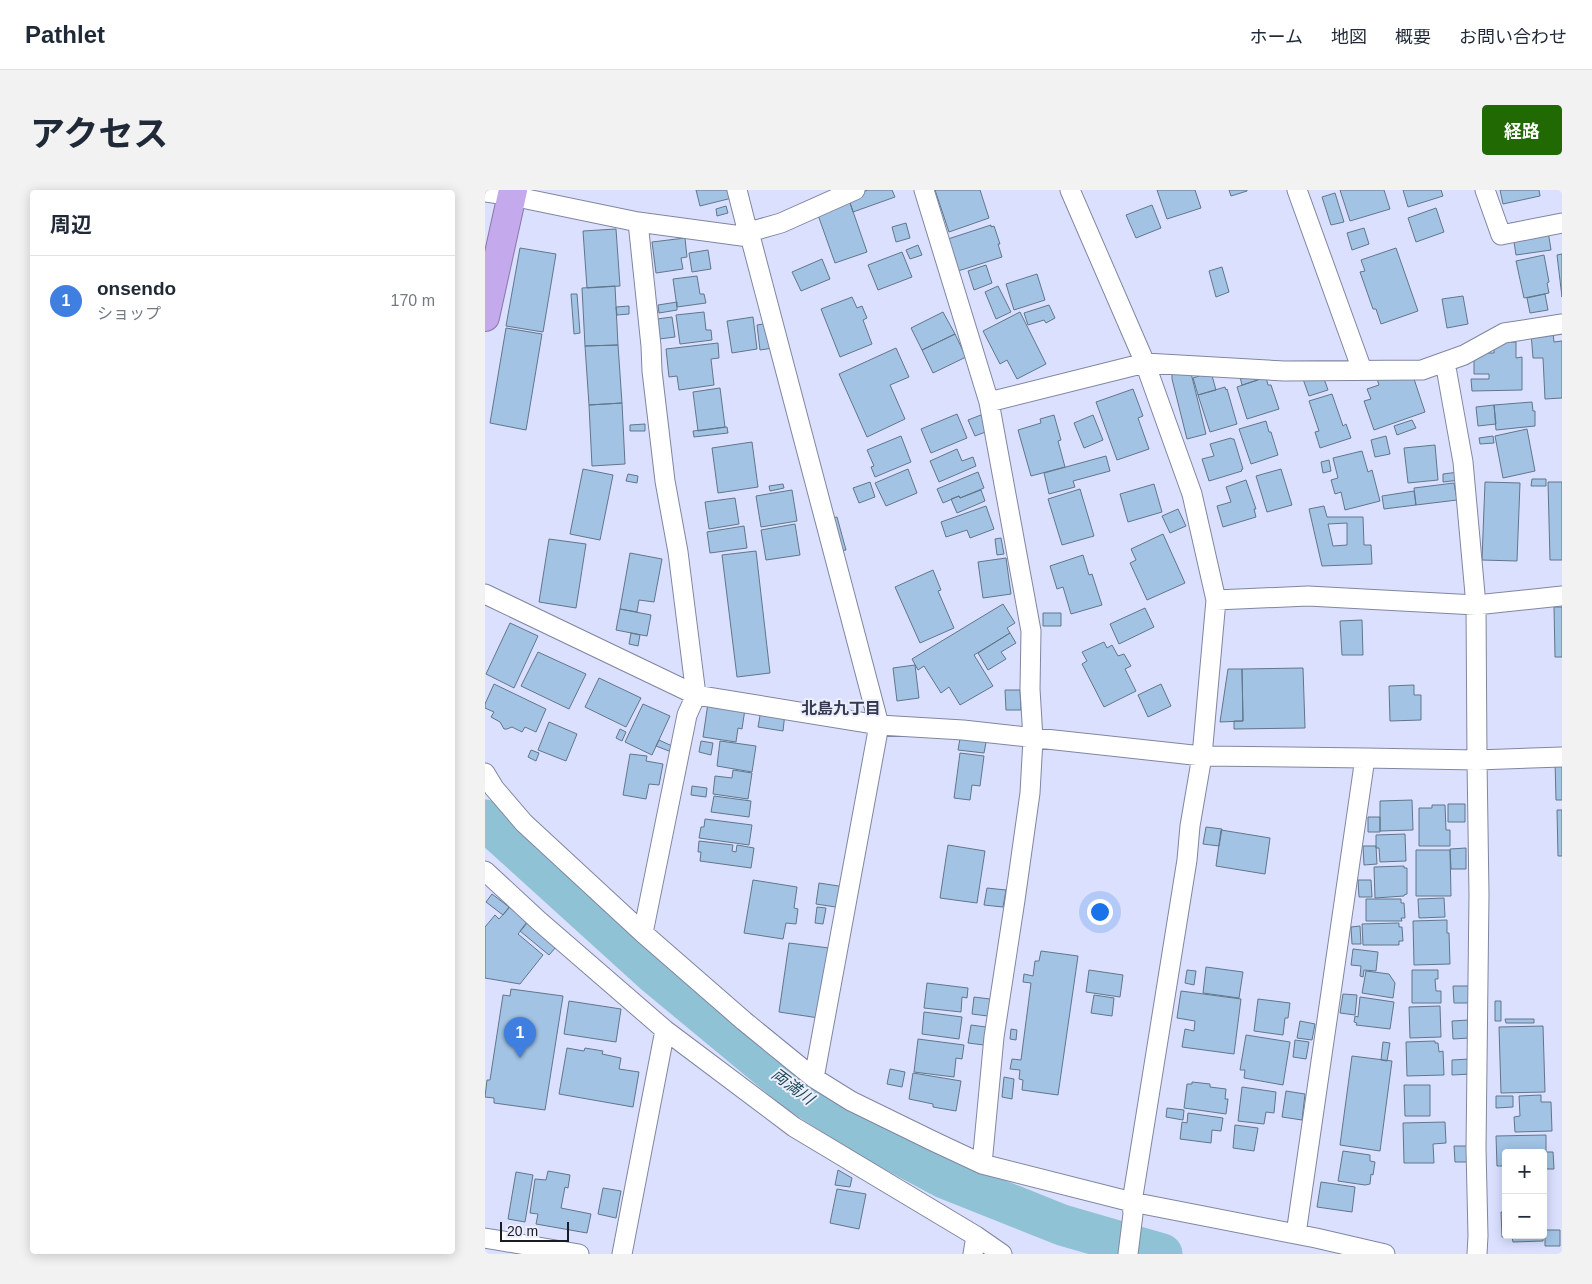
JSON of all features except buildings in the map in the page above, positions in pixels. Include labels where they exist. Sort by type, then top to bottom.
[{"type":"highway","points":[[485,317],[512,193]]},
{"type":"street","points":[[737,190],[879,724],[815,1078]]},
{"type":"street","points":[[485,192],[512,193],[638,222],[749,234],[781,223],[855,190]]},
{"type":"street","points":[[924,190],[989,402],[1031,631],[1030,689],[1033,738],[1030,793],[994,1037],[982,1164]]},
{"type":"street","points":[[1070,190],[1145,363],[1192,494],[1216,600],[1202,756],[1133,1208],[1128,1254]]},
{"type":"street","points":[[1297,190],[1362,370]]},
{"type":"street","points":[[1485,190],[1501,235],[1562,223]]},
{"type":"street","points":[[638,222],[652,371],[665,481],[678,552],[696,695],[687,715],[643,933]]},
{"type":"street","points":[[989,402],[1145,363],[1284,371],[1422,370],[1464,355],[1504,333],[1562,324]]},
{"type":"street","points":[[1445,362],[1463,462],[1476,605],[1479,895],[1476,1148],[1477,1254]]},
{"type":"street","points":[[485,594],[696,695],[879,724],[963,730],[1202,756],[1477,760],[1562,757]]},
{"type":"street","points":[[1216,600],[1308,596],[1476,605],[1562,596]]},
{"type":"street","points":[[1296,1234],[1365,758]]},
{"type":"street","points":[[485,774],[494,788],[524,823],[643,933],[744,1021],[815,1078],[851,1101],[982,1164],[1133,1208],[1296,1234],[1385,1254]]},
{"type":"street","points":[[485,871],[539,921],[665,1030],[794,1127],[975,1245],[1002,1254]]},
{"type":"street","points":[[622,1254],[665,1030]]},
{"type":"street","points":[[485,1238],[579,1254]]},
{"type":"waterway","name":"両満川","points":[[485,820],[656,975],[795,1090],[864,1135],[944,1178],[1062,1225],[1162,1254]]},
{"type":"place","name":"onsendo","points":[[520,1058]]},
{"type":"district","name":"北島九丁目","points":[[841,708]]}]
